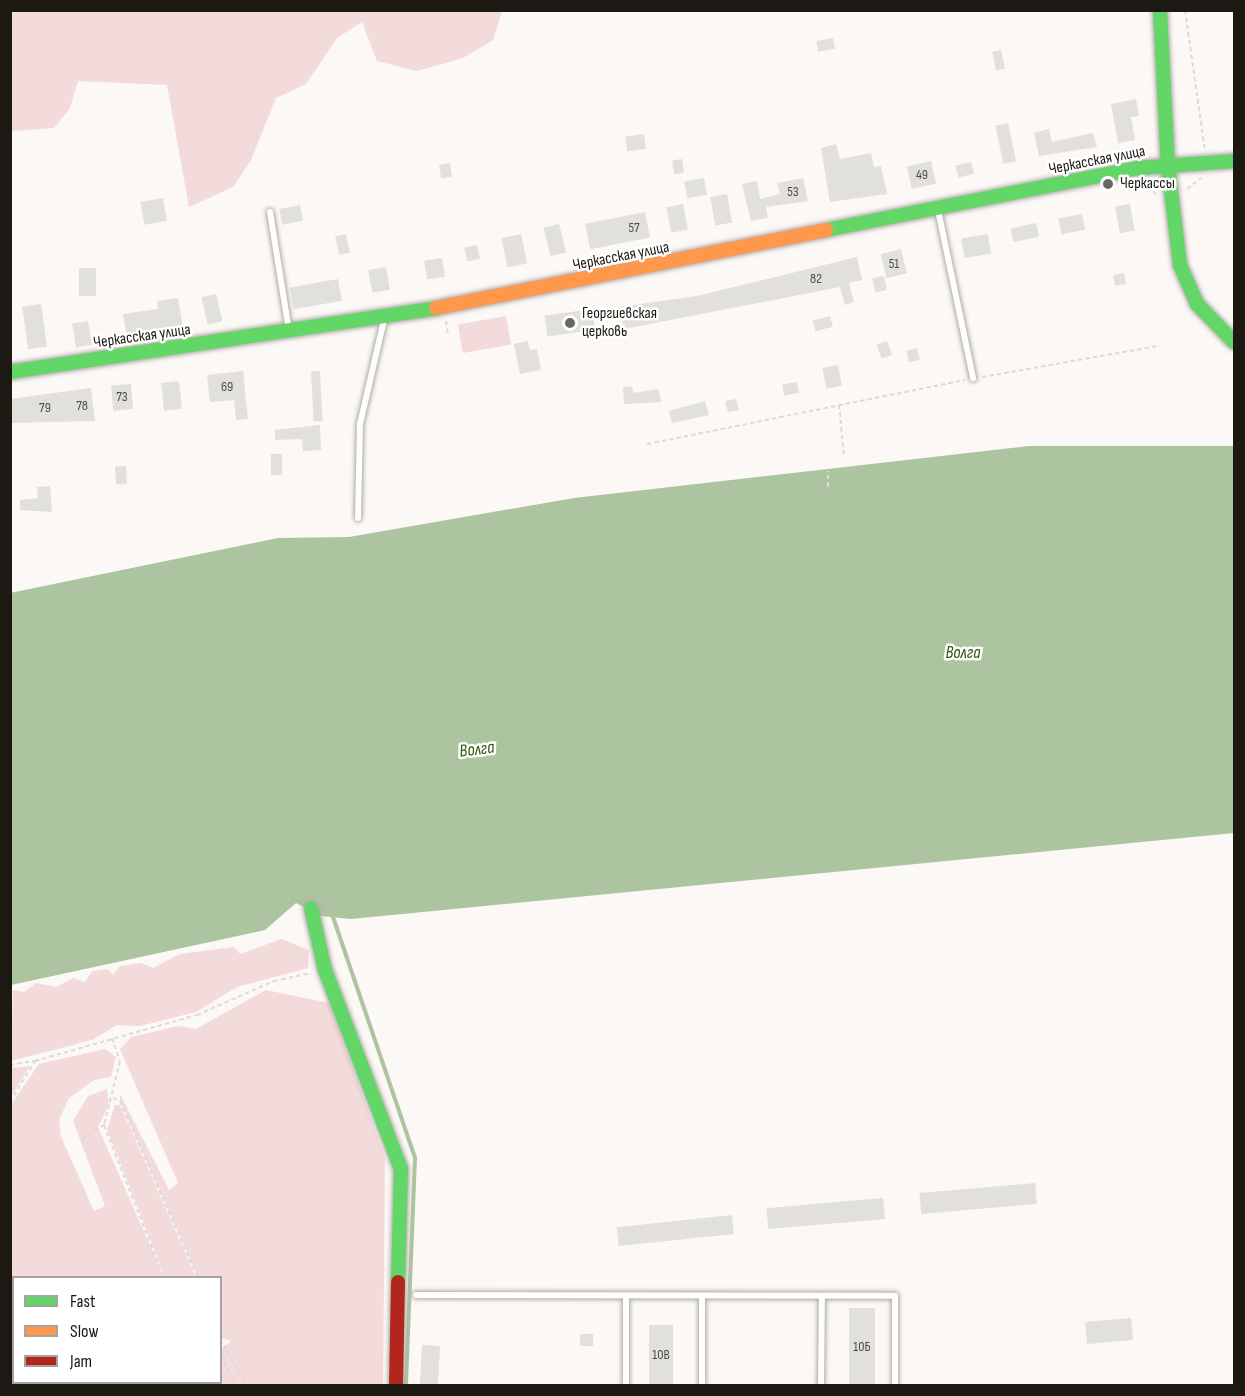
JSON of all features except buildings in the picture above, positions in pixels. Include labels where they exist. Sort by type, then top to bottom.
[{"type":"street","points":[[1160,10],[1168,165],[1184,278],[1205,316],[1234,342]]},
{"type":"street","name":"Черкасская улица","points":[[10,372],[443,308],[1168,165],[1234,161]]},
{"type":"street","points":[[311,908],[325,970],[401,1169],[396,1386]]},
{"type":"lane","points":[[938,210],[973,378]]},
{"type":"lane","points":[[270,212],[289,332]]},
{"type":"lane","points":[[358,518],[360,424],[384,318]]},
{"type":"lane","points":[[416,1295],[895,1296],[894,1386]]},
{"type":"lane","points":[[626,1296],[626,1386]]},
{"type":"lane","points":[[702,1296],[702,1386]]},
{"type":"lane","points":[[822,1296],[822,1386]]},
{"type":"path","points":[[1185,10],[1206,157]]},
{"type":"path","points":[[1184,194],[1208,176]]},
{"type":"path","points":[[1138,181],[1158,196]]},
{"type":"path","points":[[443,308],[448,336]]},
{"type":"path","points":[[647,444],[973,378],[1157,346]]},
{"type":"path","points":[[839,405],[844,456]]},
{"type":"path","points":[[828,471],[828,487]]},
{"type":"path","points":[[10,1065],[35,1061],[197,1016],[274,981],[325,970]]},
{"type":"path","points":[[112,1038],[120,1060],[113,1098],[104,1125],[163,1276]]},
{"type":"path","points":[[10,1102],[35,1061]]},
{"type":"path","points":[[113,1098],[120,1101],[197,1276]]},
{"type":"path","points":[[82,1138],[104,1125]]},
{"type":"path","points":[[222,1340],[247,1386]]},
{"type":"path","points":[[222,1358],[235,1386]]},
{"type":"shaded area","points":[[11,10],[502,11],[493,40],[463,58],[417,71],[377,61],[362,22],[337,38],[306,84],[276,98],[251,160],[233,187],[189,207],[167,85],[78,81],[70,108],[54,128],[11,131]]},
{"type":"shaded area","points":[[506,316],[511,345],[463,353],[458,325]]},
{"type":"shaded area","points":[[281,939],[309,950],[308,968],[237,987],[196,1012],[140,1026],[117,1025],[92,1040],[11,1061],[13,990],[24,992],[36,983],[56,987],[73,978],[85,982],[92,971],[108,969],[113,975],[120,966],[141,963],[153,968],[180,954],[234,947],[240,954]]},
{"type":"shaded area","points":[[266,990],[329,1003],[385,1158],[383,1385],[11,1385],[10,1106],[39,1064],[105,1049],[116,1057],[111,1077],[94,1080],[69,1098],[59,1120],[61,1137],[94,1211],[105,1206],[73,1121],[88,1096],[107,1089],[109,1105],[98,1127],[164,1276],[12,1276],[12,1384],[222,1384],[222,1348],[231,1341],[222,1338],[222,1276],[198,1276],[120,1101],[120,1094],[169,1190],[178,1183],[120,1049],[131,1037],[178,1026],[196,1029]]},
{"type":"shaded area","points":[[30,1066],[11,1097],[11,1068]]},
{"type":"shaded area","points":[[115,1105],[120,1105],[196,1276],[165,1276],[107,1129]]},
{"type":"water","name":"Волга","points":[[1029,446],[1234,446],[1234,833],[351,919],[321,916],[296,903],[265,930],[11,985],[10,593],[278,538],[349,537],[574,498]]},
{"type":"waterway","points":[[332,914],[415,1158],[406,1386]]},
{"type":"traffic: fast","points":[[1160,10],[1168,166],[1180,265],[1197,304],[1234,342]]},
{"type":"traffic: fast","points":[[826,230],[1138,168],[1234,161]]},
{"type":"traffic: fast","points":[[10,372],[436,308]]},
{"type":"traffic: fast","points":[[311,908],[325,970],[401,1169],[398,1282]]},
{"type":"traffic: slow","points":[[436,308],[826,230]]},
{"type":"traffic: jam","points":[[396,1386],[398,1282]]},
{"type":"place","name":"Черкассы","points":[[1108,184]]},
{"type":"place","name":"Георгиевская церковь","points":[[570,323]]}]
